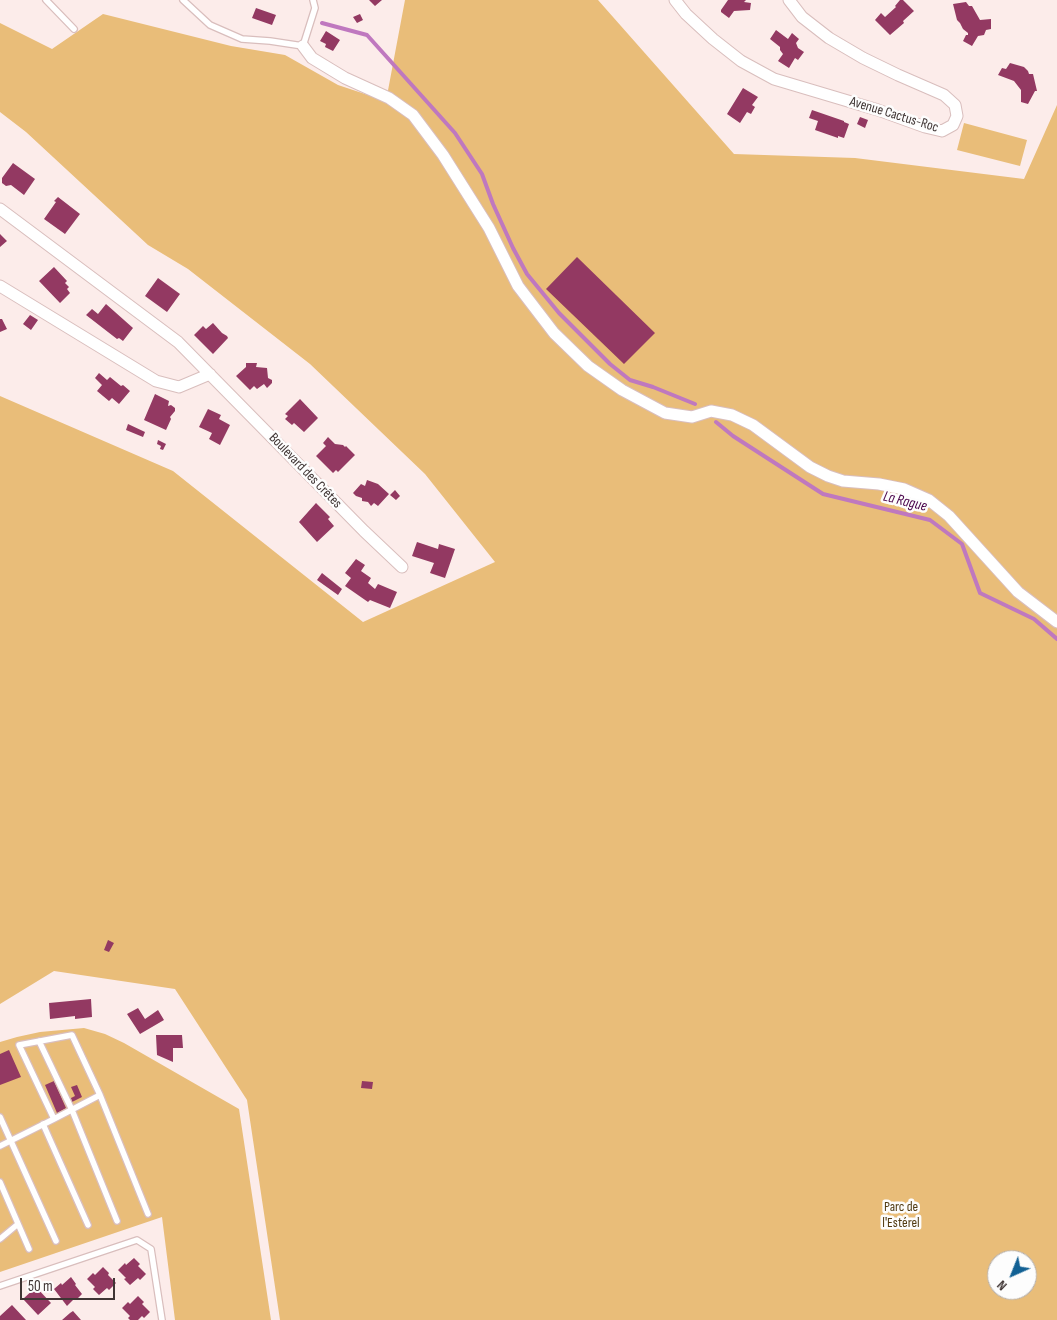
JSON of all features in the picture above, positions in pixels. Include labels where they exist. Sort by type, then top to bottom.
[{"type":"street","name":"Avenue Cactus-Roc","points":[[675,0],[686,14],[713,39],[741,61],[774,79],[878,110],[933,129],[942,131],[953,125],[957,116],[955,105],[944,94],[863,58],[829,38],[802,18],[788,0]]},
{"type":"street","points":[[303,46],[312,58],[345,78],[389,98],[413,115],[443,155],[489,228],[518,286],[554,333],[588,366],[622,390],[665,413],[692,417],[711,411],[732,415],[753,425],[810,467],[828,476],[843,481],[904,488],[929,500],[949,516],[1018,592],[1057,622]]},
{"type":"street","name":"Boulevard des Crêtes","points":[[0,209],[178,342],[364,531],[402,567]]},
{"type":"street","points":[[0,286],[156,380],[179,387],[210,374]]},
{"type":"lane","points":[[46,0],[74,29]]},
{"type":"lane","points":[[183,0],[210,25],[242,39],[270,40],[303,46],[315,8],[313,0]]},
{"type":"lane","points":[[54,1119],[19,1045],[72,1035],[100,1095],[148,1214]]},
{"type":"lane","points":[[39,1041],[72,1110],[116,1221]]},
{"type":"lane","points":[[0,1146],[100,1095]]},
{"type":"lane","points":[[0,1117],[56,1241]]},
{"type":"lane","points":[[43,1124],[88,1225]]},
{"type":"lane","points":[[0,1182],[29,1249]]},
{"type":"lane","points":[[0,1239],[18,1224]]},
{"type":"lane","points":[[0,1286],[138,1240],[151,1248],[162,1320]]},
{"type":"green space","name":"Parc de l'Estérel","points":[[405,0],[598,0],[734,154],[855,158],[1024,179],[1057,105],[1057,1320],[280,1320],[247,1100],[175,989],[54,971],[0,1004],[0,396],[173,471],[363,622],[495,562],[425,474],[310,364],[188,269],[148,245],[26,132],[0,112],[0,23],[52,49],[103,14],[231,46],[285,55],[338,85],[386,101]]},
{"type":"green space","points":[[964,123],[1027,140],[1020,166],[957,150]]},
{"type":"green space","points":[[84,1028],[105,1034],[124,1043],[239,1109],[271,1320],[175,1320],[162,1217],[0,1272],[0,1042],[40,1032]]},
{"type":"building","points":[[369,0],[382,0],[375,6]]},
{"type":"building","points":[[728,0],[746,0],[744,2],[751,3],[750,10],[734,11],[729,18],[721,12]]},
{"type":"building","points":[[900,0],[903,0],[914,11],[890,35],[875,20],[881,13],[885,17],[896,7]]},
{"type":"building","points":[[966,2],[969,6],[972,6],[980,20],[991,19],[991,29],[986,30],[984,35],[978,36],[972,46],[963,41],[968,33],[957,20],[953,4]]},
{"type":"building","points":[[256,8],[276,15],[272,25],[252,18]]},
{"type":"building","points":[[360,14],[363,20],[357,23],[353,17]]},
{"type":"building","points":[[776,30],[788,39],[792,33],[799,39],[796,43],[798,48],[804,52],[798,60],[795,58],[789,68],[778,61],[783,54],[780,47],[770,39]]},
{"type":"building","points":[[326,31],[340,40],[333,51],[325,47],[326,44],[320,41]]},
{"type":"building","points":[[1010,63],[1024,67],[1029,74],[1033,74],[1037,91],[1035,91],[1028,104],[1021,102],[1021,90],[1014,81],[998,75],[1002,68],[1006,69]]},
{"type":"building","points":[[743,88],[758,97],[752,105],[755,107],[751,114],[747,112],[740,123],[727,114]]},
{"type":"building","points":[[812,110],[849,124],[844,138],[838,136],[838,138],[815,130],[818,121],[809,118]]},
{"type":"building","points":[[860,117],[868,120],[865,128],[857,124]]},
{"type":"building","points":[[13,163],[35,179],[24,195],[11,185],[6,186],[2,183],[2,178]]},
{"type":"building","points":[[58,197],[80,214],[65,234],[44,219]]},
{"type":"building","points":[[0,234],[7,241],[0,247]]},
{"type":"building","points":[[577,257],[655,333],[624,364],[546,289]]},
{"type":"building","points":[[54,267],[67,281],[65,283],[69,287],[67,289],[70,293],[60,303],[39,281]]},
{"type":"building","points":[[158,278],[180,294],[167,312],[145,296]]},
{"type":"building","points":[[106,304],[133,328],[123,341],[119,338],[117,339],[86,315],[92,309],[98,314]]},
{"type":"building","points":[[30,315],[38,320],[31,330],[23,324]]},
{"type":"building","points":[[0,319],[2,319],[7,329],[0,332]]},
{"type":"building","points":[[213,323],[228,338],[213,354],[194,335],[203,326],[206,329]]},
{"type":"building","points":[[246,363],[257,363],[256,367],[267,368],[268,378],[272,380],[272,383],[267,388],[264,384],[257,389],[254,386],[250,390],[236,376],[246,367]]},
{"type":"building","points":[[99,373],[107,380],[110,377],[130,391],[119,404],[112,398],[109,401],[97,391],[102,385],[95,378]]},
{"type":"building","points":[[155,394],[169,401],[168,406],[171,405],[175,408],[166,430],[144,420]]},
{"type":"building","points":[[300,399],[318,418],[304,432],[294,423],[292,425],[285,419],[288,416],[285,414]]},
{"type":"building","points":[[208,409],[221,415],[219,419],[230,425],[220,445],[209,439],[212,433],[199,427]]},
{"type":"building","points":[[128,424],[145,432],[143,437],[126,430]]},
{"type":"building","points":[[328,437],[335,444],[346,446],[355,455],[338,472],[336,470],[333,473],[316,456],[326,446],[323,443]]},
{"type":"building","points":[[158,440],[166,444],[163,450],[157,444]]},
{"type":"building","points":[[367,480],[378,484],[389,494],[378,506],[374,503],[371,506],[353,493],[361,484],[365,486]]},
{"type":"building","points":[[395,490],[400,496],[396,500],[390,495]]},
{"type":"building","points":[[316,503],[330,517],[328,519],[334,526],[317,542],[299,522]]},
{"type":"building","points":[[417,542],[438,549],[439,544],[455,549],[445,578],[430,573],[434,563],[412,556]]},
{"type":"building","points":[[356,559],[365,565],[361,571],[371,578],[368,583],[375,589],[378,584],[397,592],[390,608],[370,600],[368,602],[345,586],[351,578],[345,573]]},
{"type":"building","points":[[322,573],[342,589],[338,595],[317,580]]},
{"type":"building","points":[[108,940],[114,943],[109,952],[104,950]]},
{"type":"building","points":[[91,999],[92,1017],[75,1019],[75,1016],[50,1019],[49,1003]]},
{"type":"building","points":[[138,1008],[145,1019],[158,1010],[164,1020],[140,1034],[127,1014]]},
{"type":"building","points":[[156,1035],[182,1035],[183,1048],[173,1048],[173,1062],[157,1055]]},
{"type":"building","points":[[9,1050],[21,1077],[0,1085],[0,1054]]},
{"type":"building","points":[[54,1081],[66,1108],[57,1113],[45,1085]]},
{"type":"building","points":[[362,1081],[373,1082],[372,1089],[361,1088]]},
{"type":"building","points":[[77,1085],[82,1097],[72,1102],[71,1098],[75,1096],[71,1087]]},
{"type":"building","points":[[134,1258],[140,1264],[138,1266],[146,1274],[140,1280],[138,1278],[130,1285],[118,1270]]},
{"type":"building","points":[[103,1267],[116,1283],[109,1290],[107,1288],[99,1295],[93,1289],[95,1287],[87,1279],[93,1273],[95,1275]]},
{"type":"building","points":[[71,1277],[82,1294],[67,1306],[54,1289]]},
{"type":"building","points":[[36,1287],[51,1303],[38,1315],[23,1299]]},
{"type":"building","points":[[138,1296],[144,1302],[142,1304],[150,1312],[144,1318],[142,1316],[138,1320],[130,1320],[128,1318],[130,1316],[122,1308],[128,1302],[130,1304]]},
{"type":"building","points":[[12,1305],[26,1320],[0,1320],[0,1316]]},
{"type":"building","points":[[73,1311],[81,1320],[62,1320],[70,1313]]},
{"type":"waterway","points":[[322,23],[367,35],[455,133],[482,174],[493,204],[527,274],[559,313],[610,364],[630,380],[695,404]]},
{"type":"waterway","name":"La Rague","points":[[716,422],[733,436],[823,494],[930,520],[962,544],[980,593],[1034,619],[1057,639]]}]
